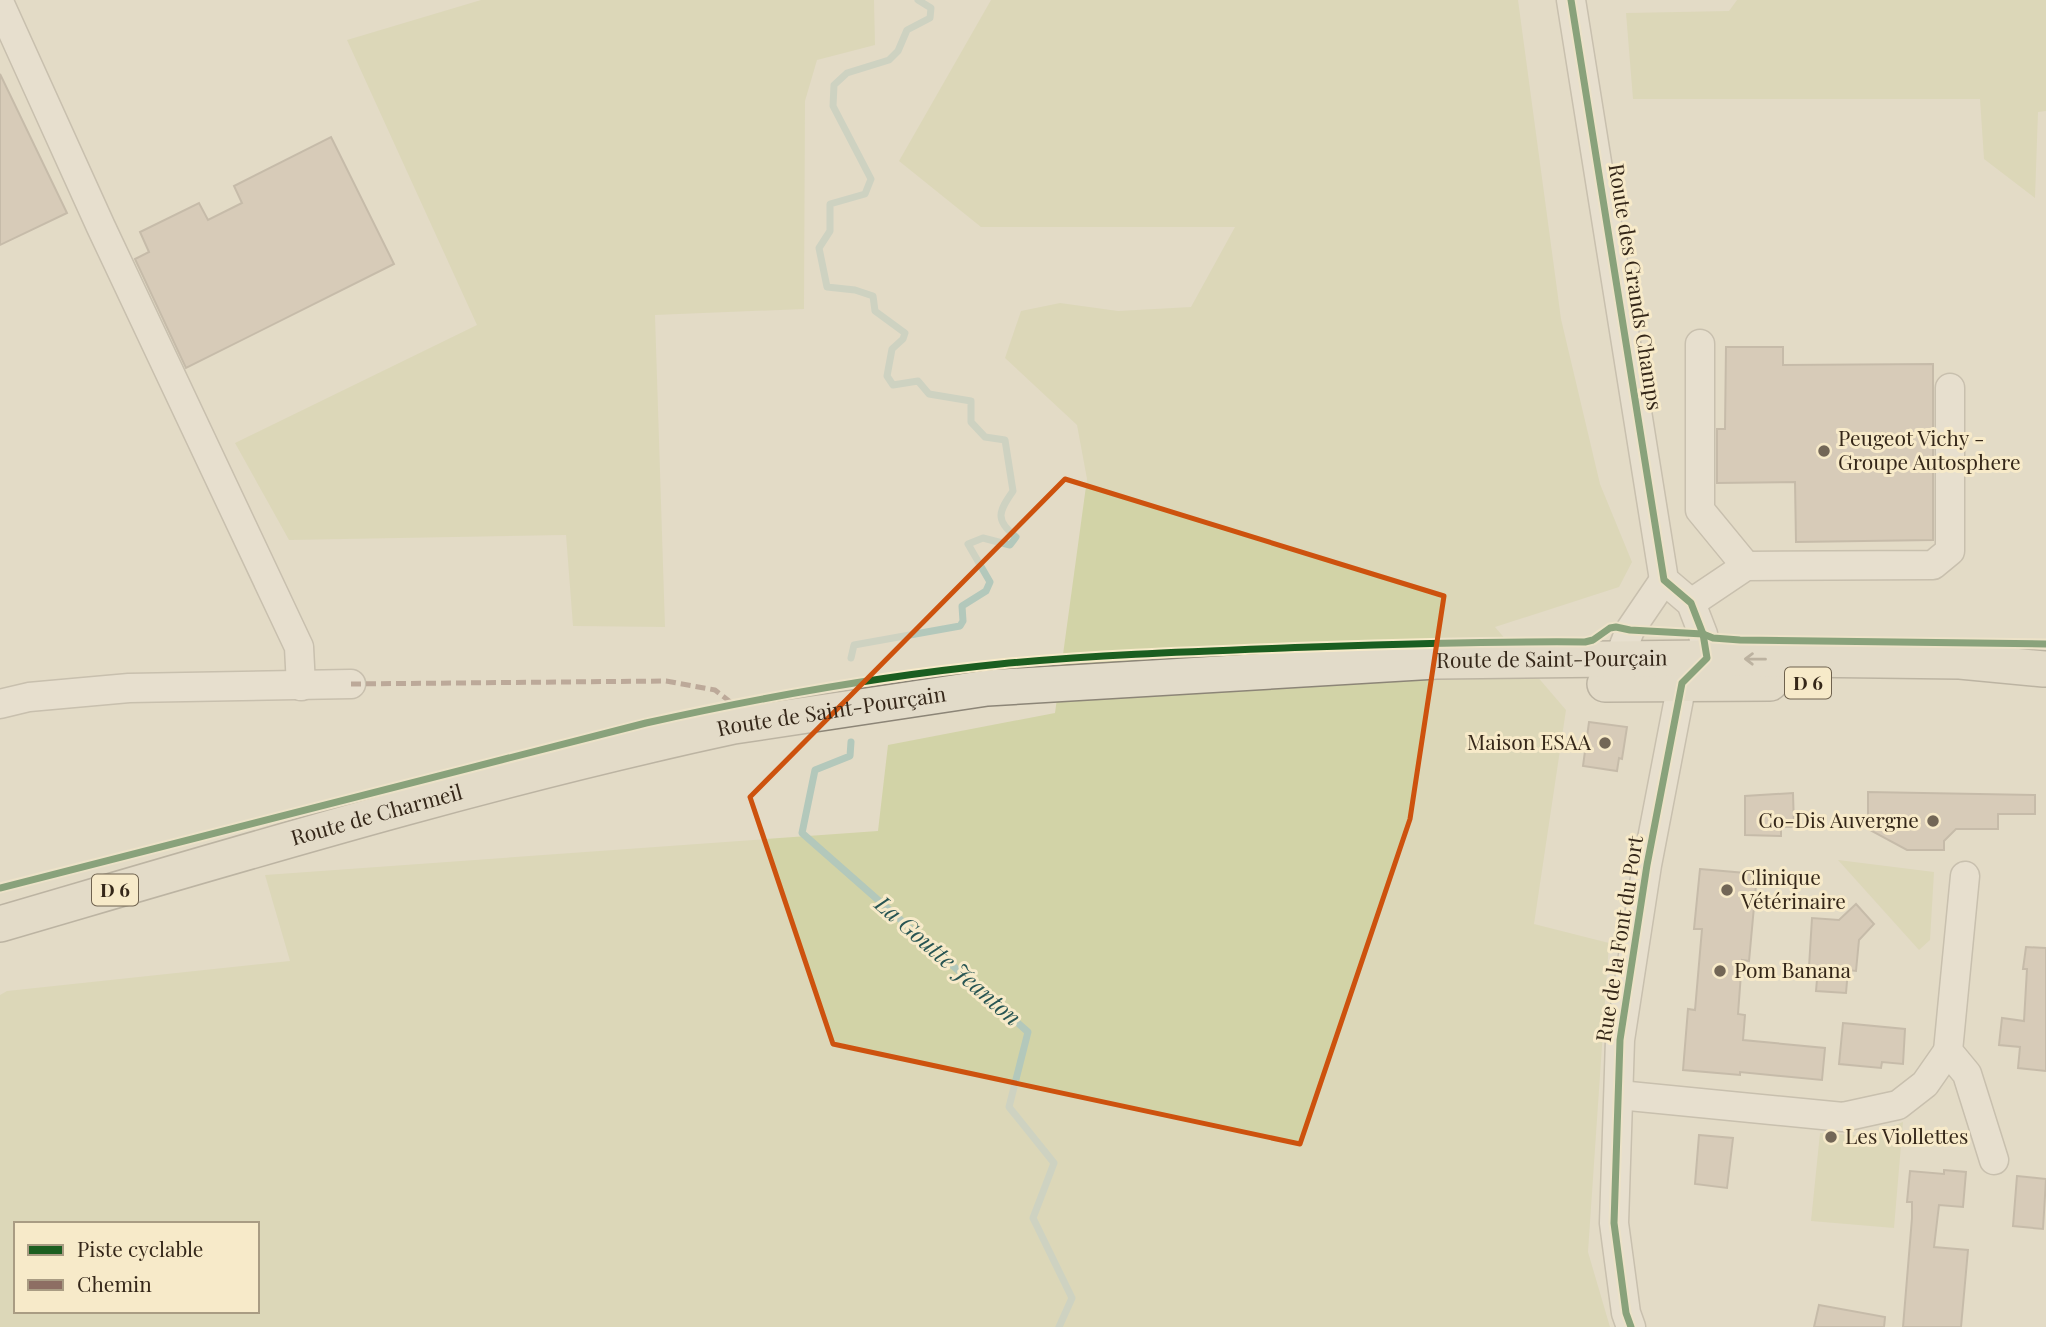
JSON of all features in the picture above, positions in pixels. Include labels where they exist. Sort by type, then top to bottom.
[{"type":"main road","name":"Route de Saint-Pourçain","points":[[1620,671],[1707,658],[1960,661],[2045,669]]},
{"type":"main road","name":"Route de Saint-Pourçain","points":[[522,777],[734,726],[987,688],[1436,661],[1620,671],[1682,683],[1810,682],[2045,669]]},
{"type":"main road","name":"Route de Charmeil","points":[[0,924],[230,857],[522,777]]},
{"type":"main road","name":"Route de Charmeil","points":[[0,905],[55,891],[230,857]]},
{"type":"street","name":"Route des Grands Champs","points":[[1573,0],[1664,580]]},
{"type":"street","points":[[0,4],[100,228],[299,647],[301,686]]},
{"type":"street","points":[[1700,344],[1700,510],[1746,566]]},
{"type":"street","points":[[1691,603],[1746,566],[1933,565],[1950,551],[1950,388]]},
{"type":"street","points":[[1620,671],[1630,631],[1664,580],[1691,603],[1703,634],[1707,658],[1682,683]]},
{"type":"street","name":"Rue de la Font du Port","points":[[1631,1327],[1626,1313],[1614,1223],[1620,1040],[1647,865],[1682,683]]},
{"type":"street","points":[[1,702],[130,688],[351,684]]},
{"type":"street","points":[[1619,1095],[1843,1118],[1898,1105],[1925,1084],[1948,1051],[1965,876]]},
{"type":"street","points":[[1948,1051],[1967,1074],[1994,1160]]},
{"type":"highlighted area","points":[[1065,479],[1444,596],[1410,819],[1300,1144],[833,1044],[750,797]]},
{"type":"green space","points":[[481,0],[874,0],[875,45],[817,60],[805,101],[804,309],[655,315],[665,627],[573,626],[566,535],[289,540],[235,443],[477,325],[347,40]]},
{"type":"green space","points":[[991,0],[1518,0],[1561,319],[1600,484],[1632,562],[1619,587],[1495,627],[1566,710],[1534,924],[1609,943],[1588,1252],[1610,1327],[0,1327],[0,995],[7,991],[290,961],[265,875],[878,831],[888,745],[1055,713],[1087,479],[1077,425],[1005,358],[1021,311],[1060,303],[1118,311],[1191,307],[1235,227],[981,227],[899,161]]},
{"type":"green space","points":[[1737,0],[2046,0],[2046,111],[2038,112],[2035,198],[1984,159],[1980,99],[1633,99],[1626,13],[1729,11]]},
{"type":"green space","points":[[1838,860],[1934,872],[1930,940],[1919,950]]},
{"type":"green space","points":[[1903,1122],[1894,1228],[1811,1221],[1820,1133],[1869,1136]]},
{"type":"building","points":[[0,74],[67,213],[0,245]]},
{"type":"building","points":[[331,137],[394,264],[186,368],[135,259],[149,252],[140,232],[199,203],[208,220],[242,203],[234,186]]},
{"type":"building","name":"Peugeot Vichy - Groupe Autosphere","points":[[1726,347],[1783,347],[1783,365],[1933,364],[1933,540],[1796,542],[1795,482],[1717,483],[1717,429],[1725,429]]},
{"type":"building","name":"Maison ESAA","points":[[1589,722],[1627,727],[1622,759],[1619,758],[1617,771],[1583,766]]},
{"type":"building","name":"Co-Dis Auvergne","points":[[1868,792],[2035,795],[2035,814],[1998,814],[1998,829],[1956,829],[1944,841],[1944,850],[1907,850],[1868,829]]},
{"type":"building","points":[[1793,793],[1794,827],[1781,827],[1781,836],[1745,835],[1745,796]]},
{"type":"building","points":[[1700,869],[1757,874],[1749,961],[1742,960],[1738,1014],[1745,1015],[1743,1040],[1825,1048],[1822,1080],[1683,1070],[1688,1009],[1695,1010],[1702,929],[1694,929]]},
{"type":"building","points":[[1856,904],[1874,924],[1859,940],[1856,971],[1848,970],[1846,993],[1816,991],[1818,968],[1809,967],[1812,918],[1839,920]]},
{"type":"building","points":[[2026,947],[2046,948],[2046,1071],[2018,1068],[2020,1047],[1999,1045],[2002,1018],[2024,1021],[2027,969],[2023,969]]},
{"type":"building","points":[[1843,1023],[1905,1029],[1903,1064],[1882,1062],[1881,1068],[1839,1064]]},
{"type":"building","points":[[1699,1135],[1733,1138],[1727,1188],[1695,1184]]},
{"type":"building","points":[[1944,1170],[1966,1172],[1963,1207],[1939,1205],[1934,1247],[1968,1250],[1961,1327],[1903,1327],[1912,1218],[1912,1202],[1907,1202],[1910,1171],[1944,1174]]},
{"type":"building","points":[[2017,1176],[2046,1179],[2043,1229],[2013,1226]]},
{"type":"building","points":[[1819,1305],[1885,1317],[1884,1327],[1814,1327]]},
{"type":"waterway","name":"La Goutte Jeanton","points":[[851,658],[854,645],[960,626],[963,621],[962,606],[986,591],[990,582],[968,544],[983,538],[1010,545],[1016,537],[1004,525],[1001,515],[1004,504],[1013,491],[1005,440],[985,437],[971,422],[971,401],[929,394],[918,381],[893,385],[887,376],[892,349],[903,339],[905,333],[875,311],[873,296],[855,290],[827,287],[819,248],[830,231],[830,204],[865,194],[871,179],[833,106],[834,85],[847,73],[889,60],[898,51],[907,30],[930,18],[931,8],[918,0]]},
{"type":"waterway","name":"La Goutte Jeanton","points":[[851,742],[850,756],[815,770],[802,833],[1028,1032],[1009,1107],[1054,1163],[1033,1218],[1072,1298],[1059,1327]]},
{"type":"marked path","points":[[351,684],[666,681],[715,690],[733,704]]},
{"type":"cycle path","points":[[1571,0],[1664,580],[1691,603],[1703,634],[1707,658],[1682,683],[1647,865],[1620,1040],[1614,1223],[1626,1313],[1631,1327]]},
{"type":"cycle path","points":[[0,888],[646,723],[822,688],[955,669],[1077,658],[1194,652],[1448,643],[1585,642],[1616,627],[1703,634],[1713,638],[1740,640],[2046,644]]},
{"type":"place","name":"Peugeot Vichy - Groupe Autosphere","points":[[1824,451]]},
{"type":"place","name":"Maison ESAA","points":[[1605,743]]},
{"type":"place","name":"Co-Dis Auvergne","points":[[1933,821]]},
{"type":"place","name":"Clinique Vétérinaire","points":[[1727,890]]},
{"type":"place","name":"Pom Banana","points":[[1720,971]]},
{"type":"place","name":"Les Viollettes","points":[[1831,1137]]}]
